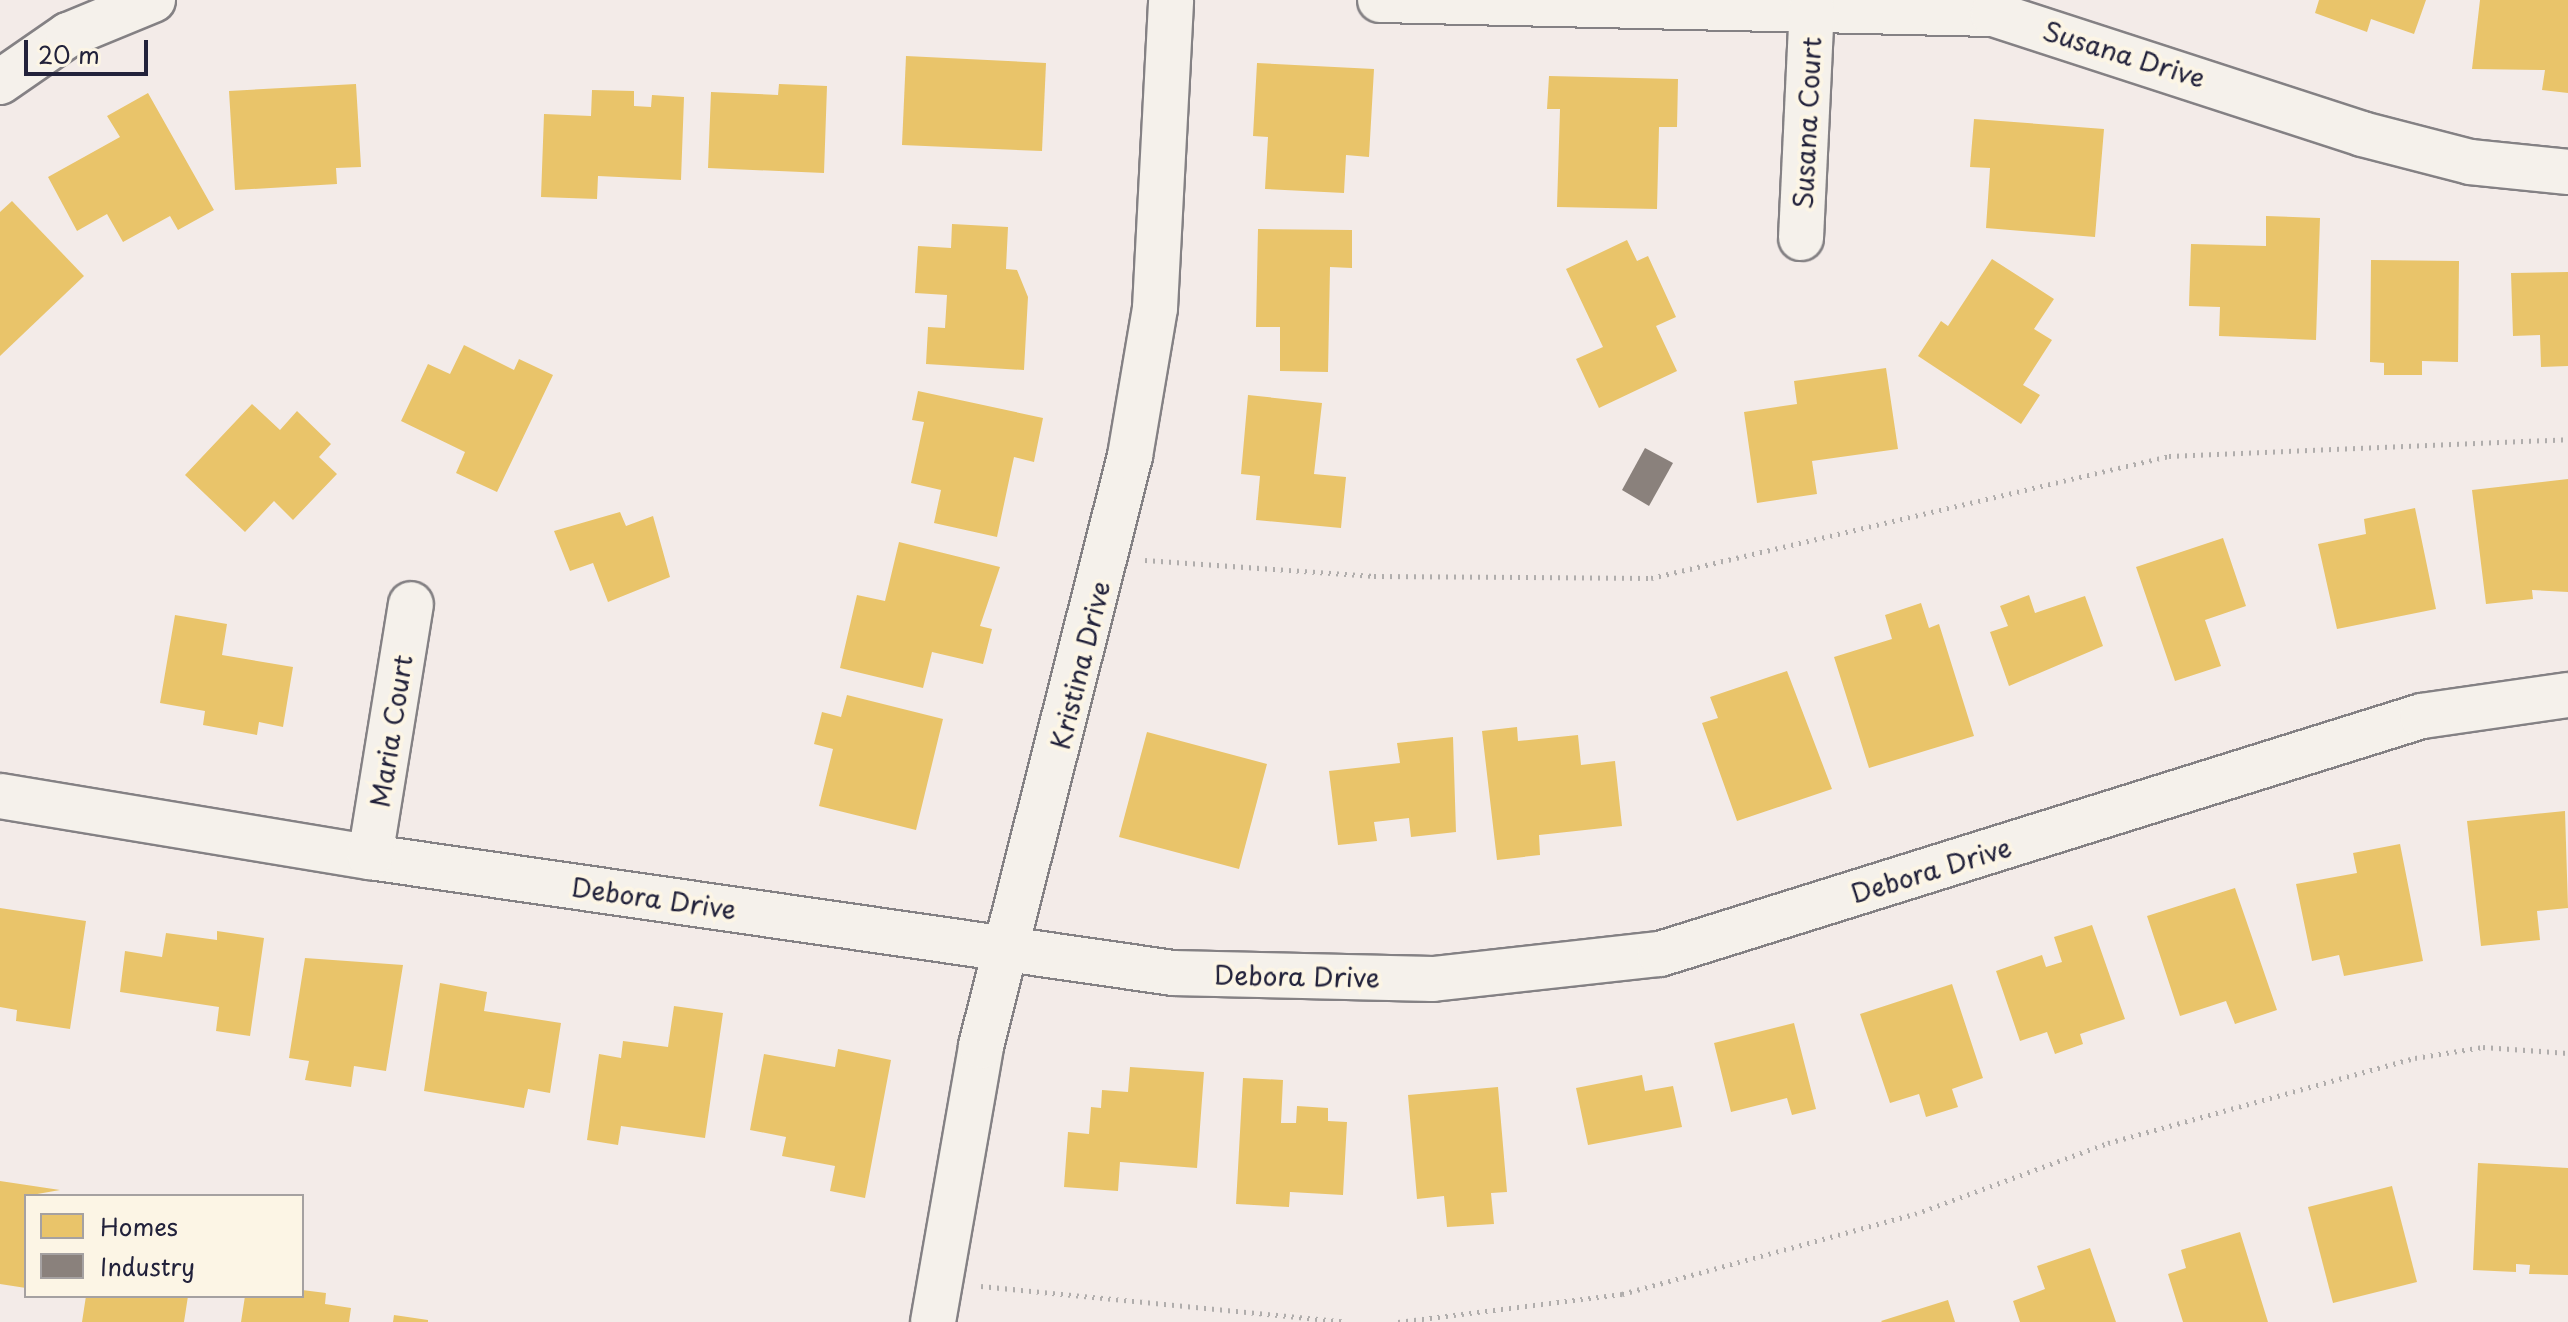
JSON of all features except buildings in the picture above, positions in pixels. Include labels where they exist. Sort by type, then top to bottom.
[{"type":"street","points":[[0,82],[68,35],[153,0]]},
{"type":"street","name":"Kristina Drive","points":[[937,1302],[981,1046],[1108,557],[1155,308],[1171,0]]},
{"type":"street","name":"Susana Drive","points":[[1380,0],[1993,14],[2362,134],[2470,162],[2568,172]]},
{"type":"street","name":"Susana Court","points":[[1801,238],[1812,8]]},
{"type":"street","name":"Maria Court","points":[[370,857],[411,604]]},
{"type":"street","name":"Debora Drive","points":[[0,796],[370,857],[1173,973],[1433,979],[1660,954],[2422,716],[2568,695]]},
{"type":"path","points":[[1108,557],[1374,576],[1621,581],[2169,456],[2568,439]]},
{"type":"path","points":[[1398,1322],[1622,1294],[1915,1214],[2108,1143],[2415,1058],[2483,1047],[2568,1053]]},
{"type":"path","points":[[937,1302],[1346,1322]]}]
